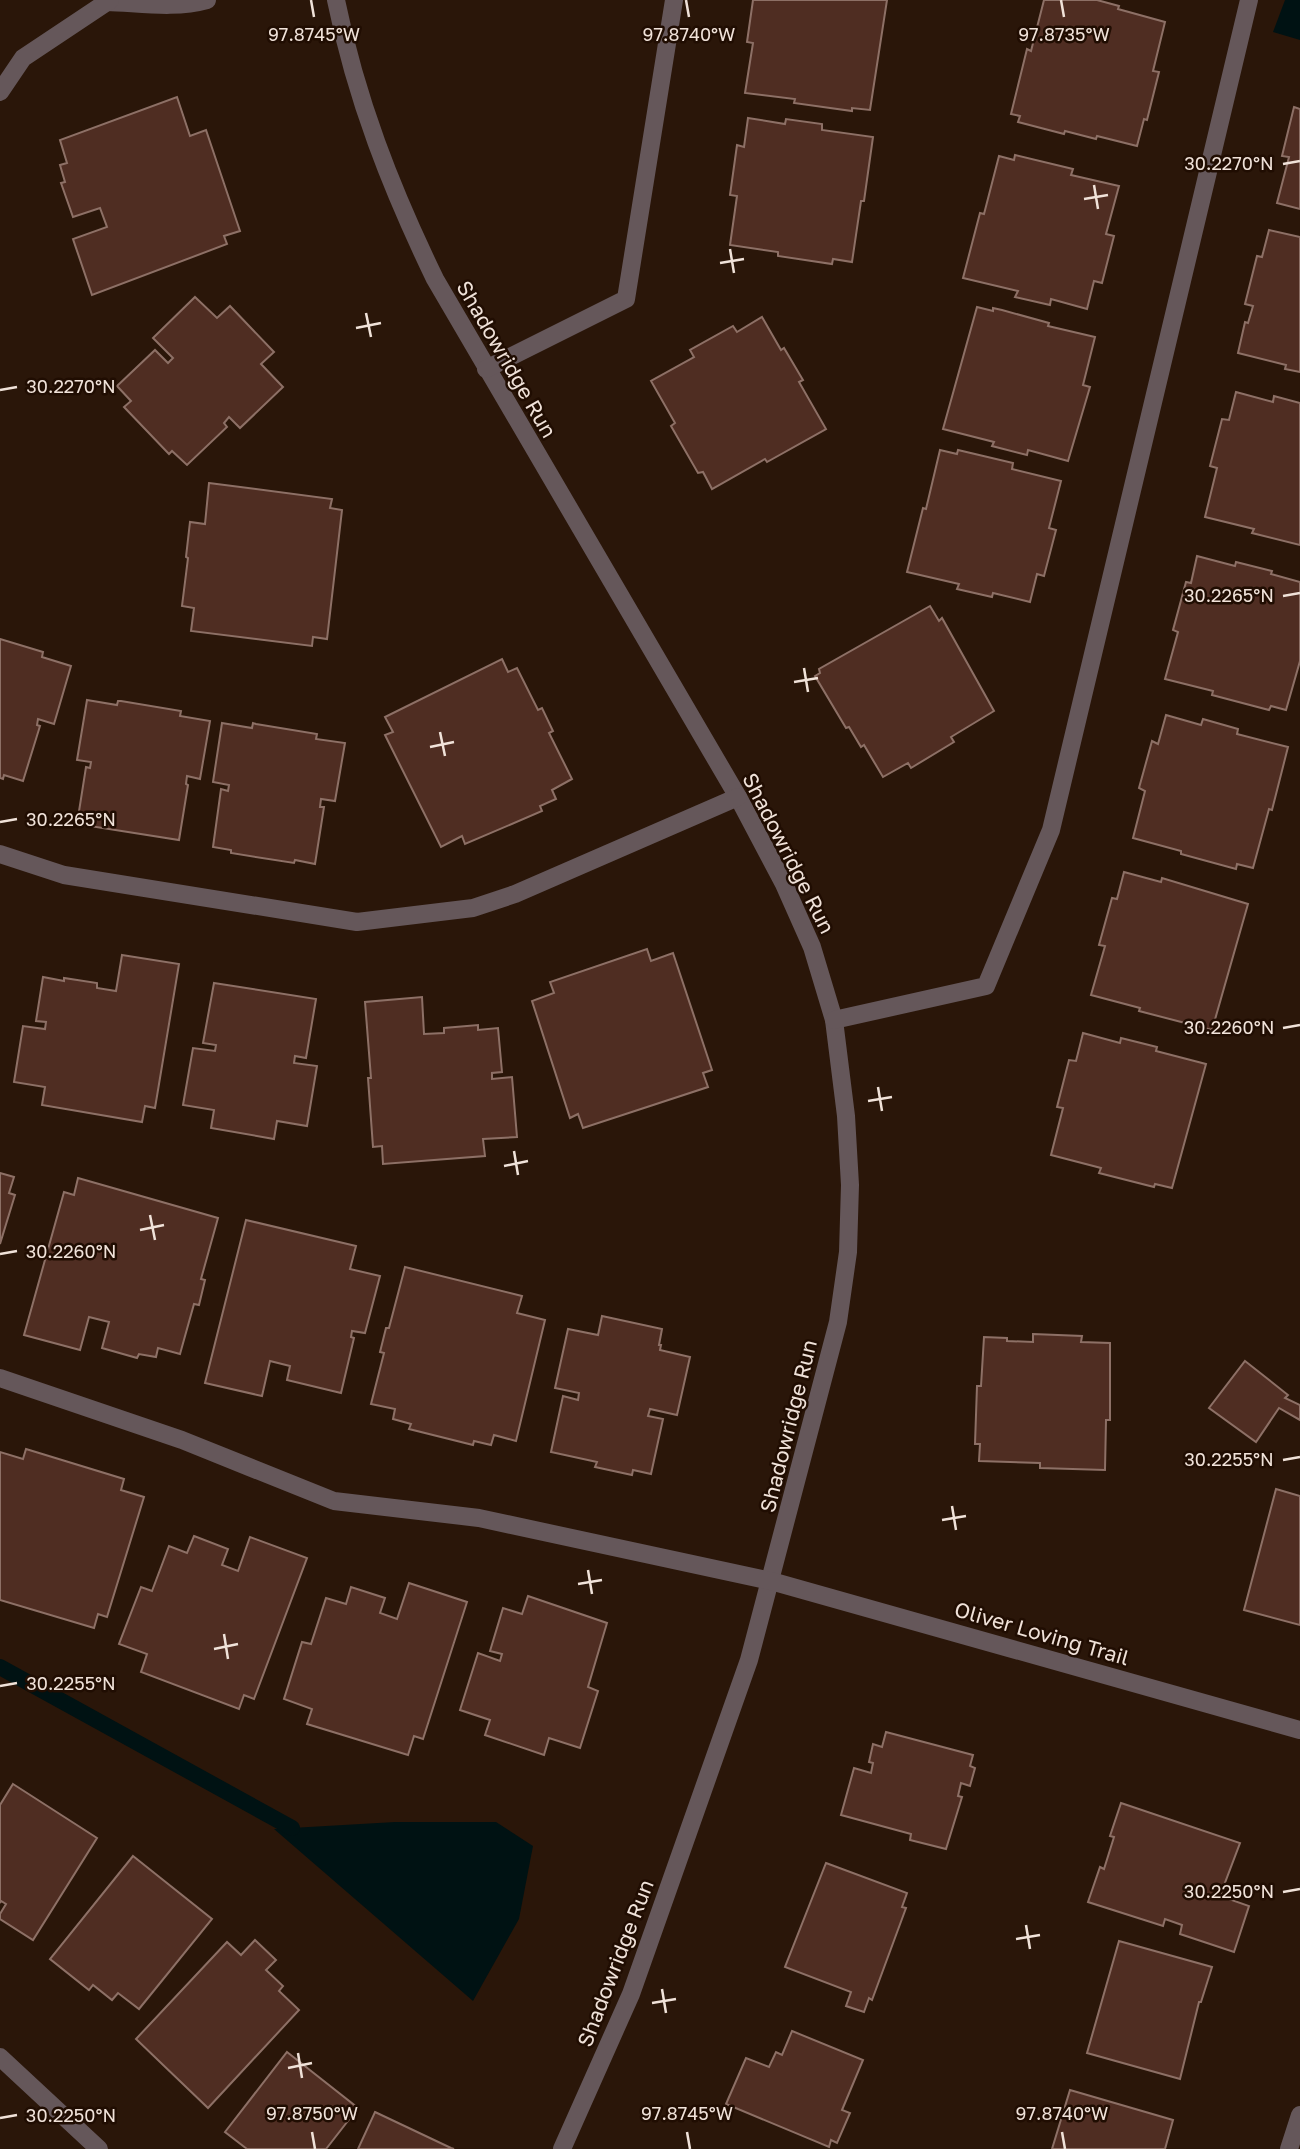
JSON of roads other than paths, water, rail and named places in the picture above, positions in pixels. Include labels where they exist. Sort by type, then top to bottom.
[{"type":"street","points":[[0,92],[23,58],[109,1],[192,4],[206,0]]},
{"type":"street","name":"Shadowridge Run","points":[[336,0],[346,51],[374,141],[429,268],[737,797],[784,884],[812,947],[834,1020],[846,1116],[850,1185],[848,1252],[838,1322],[771,1581],[749,1660],[631,1994],[562,2149]]},
{"type":"street","points":[[486,369],[626,299],[674,0]]},
{"type":"street","points":[[834,1020],[986,985],[1051,830],[1250,0]]},
{"type":"street","points":[[0,854],[64,875],[357,922],[473,908],[514,894],[737,797]]},
{"type":"street","name":"Oliver Loving Trail","points":[[0,1378],[182,1440],[334,1500],[479,1518],[771,1581],[1300,1730]]},
{"type":"street","points":[[0,2057],[99,2149]]},
{"type":"street","points":[[1289,2149],[1300,2115]]},
{"type":"waterway","points":[[0,1667],[292,1828]]}]
